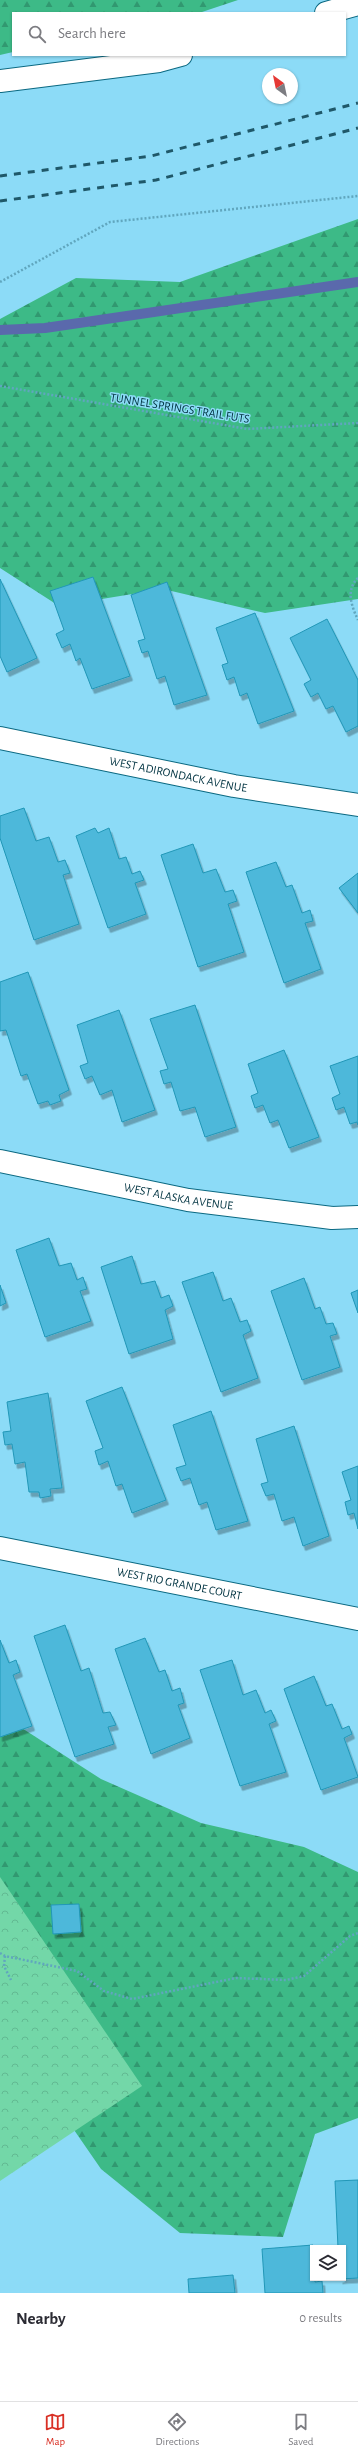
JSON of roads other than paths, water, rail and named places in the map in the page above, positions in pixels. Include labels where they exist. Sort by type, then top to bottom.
[{"type":"street","points":[[330,12],[358,4]]},
{"type":"street","points":[[0,81],[159,61],[177,56]]},
{"type":"street","name":"WEST ADIRONDACK AVENUE","points":[[0,738],[234,786],[358,805]]},
{"type":"street","name":"WEST ALASKA AVENUE","points":[[0,1161],[188,1200],[332,1218],[358,1217]]},
{"type":"street","name":"WEST RIO GRANDE COURT","points":[[0,1548],[358,1619]]},
{"type":"waterway","points":[[0,330],[45,328],[358,282]]},
{"type":"railway","points":[[0,176],[151,156],[358,103]]},
{"type":"railway","points":[[0,201],[156,180],[358,128]]}]
